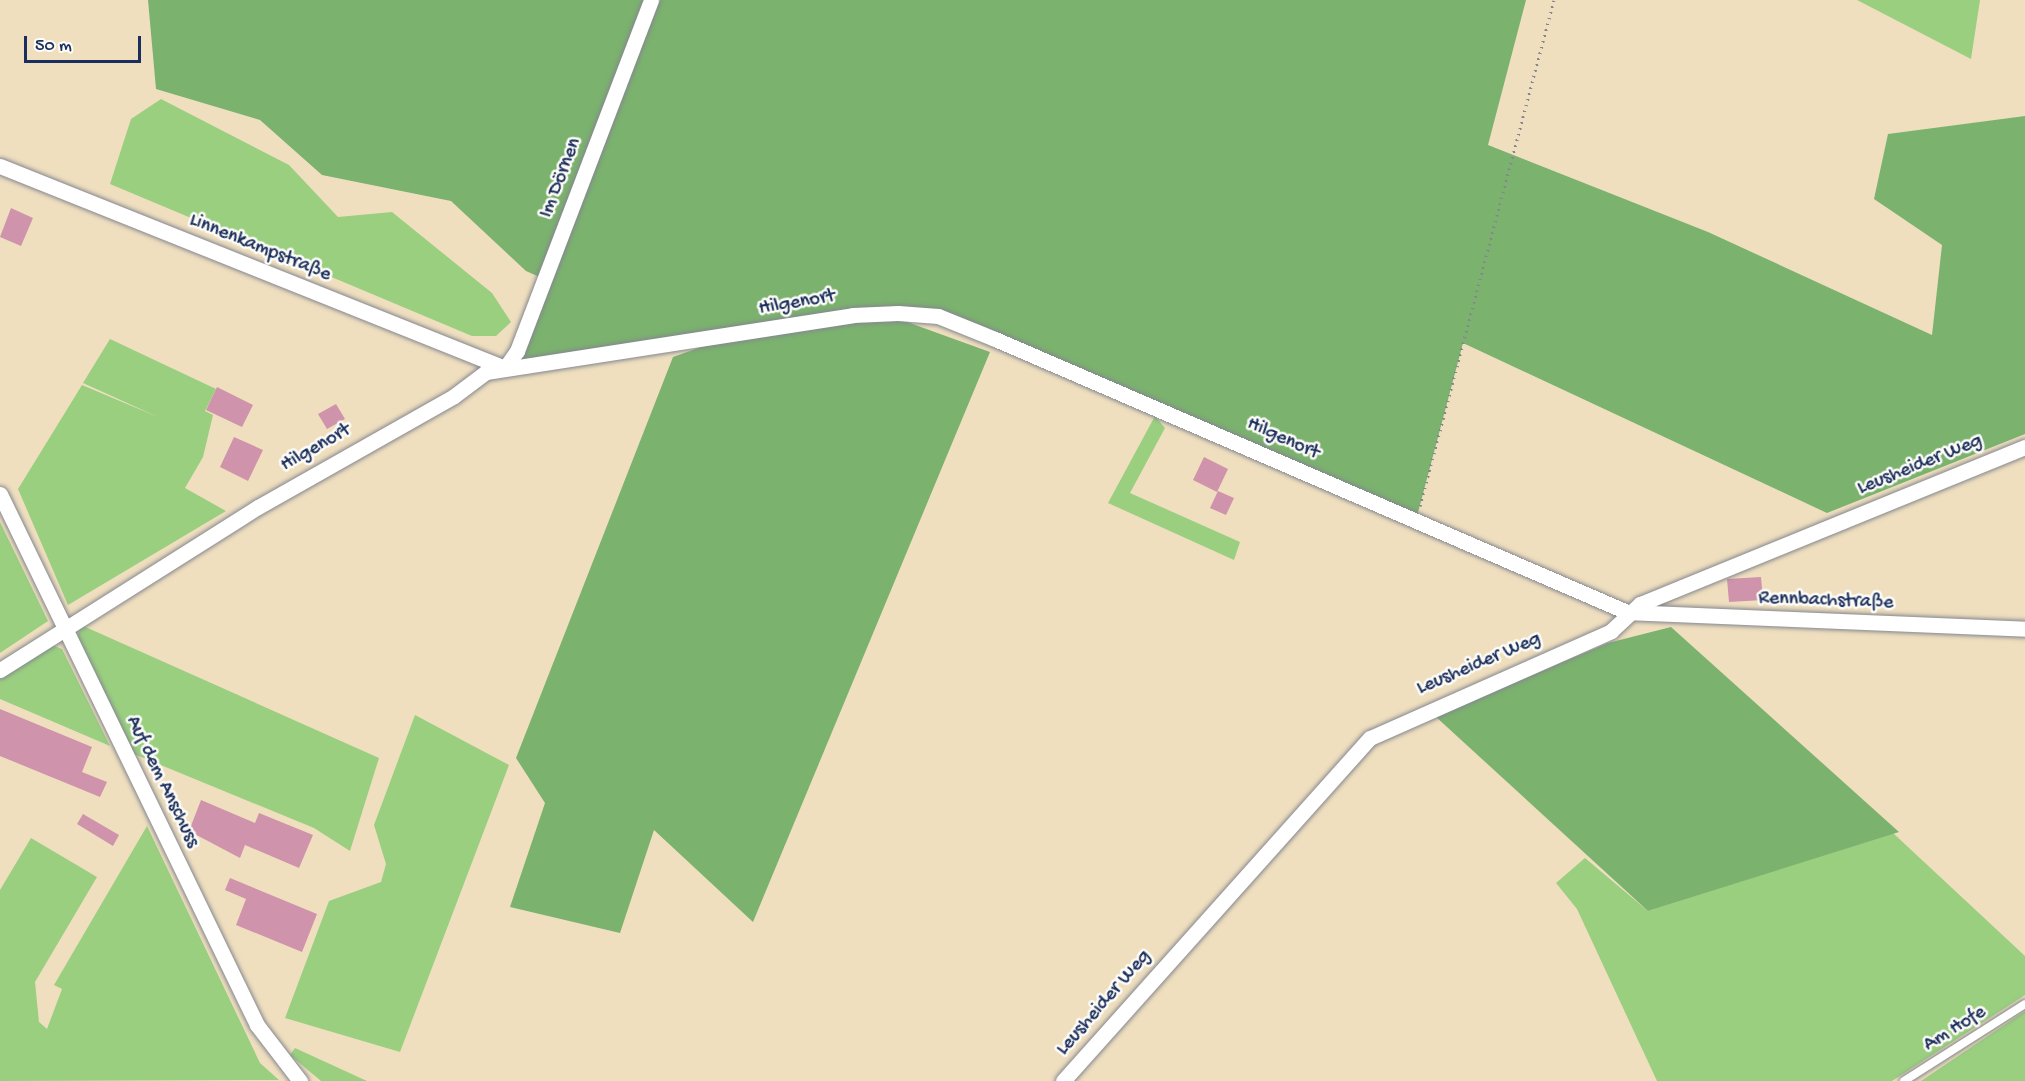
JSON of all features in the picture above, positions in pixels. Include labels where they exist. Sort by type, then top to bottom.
[{"type":"street","name":"Im Dörnen","points":[[505,368],[517,351],[651,0]]},
{"type":"street","name":"Linnenkampstraße","points":[[0,166],[505,368]]},
{"type":"street","name":"Hilgenort","points":[[0,670],[355,448],[454,396],[486,372],[853,315],[938,316],[1627,612]]},
{"type":"street","name":"Leusheider Weg","points":[[1063,1081],[1370,738],[1611,631],[1627,612],[2025,447]]},
{"type":"street","name":"Auf dem Anschuss","points":[[0,494],[257,1025],[300,1081]]},
{"type":"street","name":"Rennbachstraße","points":[[1627,612],[2025,629]]},
{"type":"lane","name":"Am Hofe","points":[[1904,1081],[2025,1004]]},
{"type":"path","points":[[1416,520],[1554,0]]},
{"type":"green space","points":[[148,0],[1526,0],[1488,145],[1708,232],[1932,335],[1942,245],[1874,199],[1888,134],[2025,116],[2025,434],[1827,513],[1463,343],[1416,520],[938,316],[898,313],[505,368],[544,279],[526,271],[451,201],[322,175],[260,120],[156,89]]},
{"type":"green space","points":[[1857,0],[1980,0],[1971,59]]},
{"type":"green space","points":[[161,99],[289,165],[338,217],[392,212],[492,293],[511,322],[496,336],[472,336],[110,184],[131,119]]},
{"type":"green space","points":[[896,318],[990,352],[753,922],[654,830],[620,933],[510,907],[545,803],[516,758],[673,357],[707,345],[851,320]]},
{"type":"green space","points":[[110,339],[216,389],[205,411],[213,415],[203,457],[185,488],[226,511],[68,605],[18,489],[82,385],[158,417],[83,383]]},
{"type":"green space","points":[[1155,416],[1165,428],[1130,493],[1240,542],[1234,560],[1108,503]]},
{"type":"green space","points":[[0,522],[48,621],[0,653]]},
{"type":"green space","points":[[81,625],[379,758],[350,851],[314,828],[134,754],[77,638]]},
{"type":"green space","points":[[1671,627],[1899,832],[1648,911],[1435,716],[1608,643]]},
{"type":"green space","points":[[52,645],[62,649],[110,746],[0,699],[0,679]]},
{"type":"green space","points":[[415,715],[509,765],[400,1052],[285,1018],[329,901],[381,882],[386,864],[374,825]]},
{"type":"green space","points":[[147,826],[260,1063],[279,1080],[0,1081],[0,890],[31,838],[97,877],[35,982],[39,1022],[47,1029],[62,989],[54,985]]},
{"type":"green space","points":[[1893,833],[2025,956],[2025,995],[1892,1081],[1657,1081],[1577,909],[1556,883],[1585,858],[1648,911]]},
{"type":"green space","points":[[2025,1011],[2025,1081],[1921,1081]]},
{"type":"green space","points":[[295,1048],[367,1081],[321,1081],[290,1055]]},
{"type":"building","points":[[11,208],[33,218],[21,246],[0,237]]},
{"type":"building","points":[[217,387],[253,405],[242,427],[206,410]]},
{"type":"building","points":[[336,404],[345,419],[327,429],[318,414]]},
{"type":"building","points":[[234,437],[263,450],[248,481],[220,467]]},
{"type":"building","points":[[1204,457],[1228,469],[1217,492],[1193,480]]},
{"type":"building","points":[[1218,491],[1234,498],[1226,515],[1210,508]]},
{"type":"building","points":[[1761,577],[1763,600],[1729,602],[1727,579]]},
{"type":"building","points":[[0,709],[92,747],[82,772],[107,782],[100,797],[0,756]]},
{"type":"building","points":[[201,800],[255,823],[259,813],[313,835],[299,868],[245,845],[240,858],[189,831]]},
{"type":"building","points":[[83,814],[119,835],[113,846],[77,824]]},
{"type":"building","points":[[230,878],[317,914],[302,952],[236,925],[246,899],[225,890]]}]
